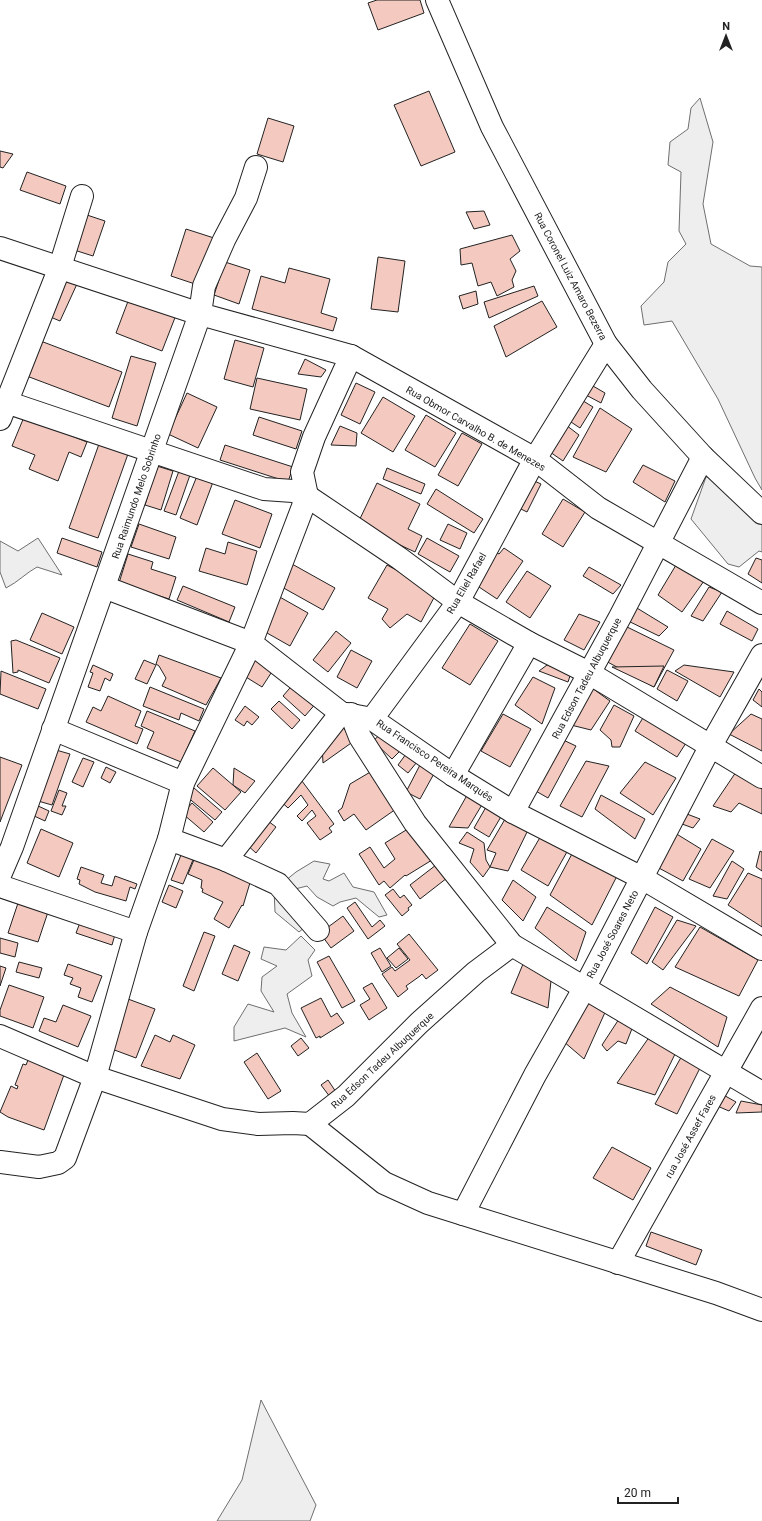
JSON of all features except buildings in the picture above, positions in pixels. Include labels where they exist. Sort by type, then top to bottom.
[{"type":"street","name":"Rua Coronel Luiz Amaro Bezerra","points":[[437,0],[492,127],[606,344],[642,390],[703,457],[762,513]]},
{"type":"street","name":"Rua Raimundo Melo Sobrinho","points":[[0,875],[104,587],[200,314],[204,286],[224,240],[246,198],[256,168]]},
{"type":"street","points":[[82,196],[60,267],[2,407],[151,450],[264,489],[293,491],[308,496],[399,558],[458,602],[529,643],[589,674],[762,777]]},
{"type":"street","points":[[0,248],[200,314]]},
{"type":"street","name":"Rua Obmor Carvalho B. de Menezes","points":[[200,314],[351,356],[535,460],[598,508],[762,603]]},
{"type":"street","name":"Rua Eliel Rafael","points":[[226,860],[458,602],[535,460],[606,344]]},
{"type":"street","points":[[0,1162],[39,1167],[58,1163],[65,1158],[95,1078],[136,932],[169,839],[183,783],[251,643],[308,496],[302,472],[314,437],[351,356]]},
{"type":"street","name":"Rua Edson Tadeu Albuquerque","points":[[513,812],[589,674],[703,457]]},
{"type":"street","name":"Rua Francisco Pereira Marquês","points":[[104,587],[251,643],[355,715],[513,812],[642,878],[762,949]]},
{"type":"street","points":[[453,775],[529,643]]},
{"type":"street","name":"Rua José Soares Neto","points":[[463,1214],[535,1075],[585,987],[710,747],[762,655]]},
{"type":"street","points":[[355,715],[360,737],[415,823],[512,945],[762,1093]]},
{"type":"street","points":[[53,729],[183,783]]},
{"type":"street","points":[[169,839],[226,860],[278,884],[318,930]]},
{"type":"street","points":[[0,886],[136,932]]},
{"type":"street","name":"Rua Edson Tadeu Albuquerque","points":[[310,1124],[346,1096],[419,1023],[476,972],[512,945]]},
{"type":"street","name":"rua José Assef Fares","points":[[618,1263],[762,1008]]},
{"type":"street","points":[[0,1036],[95,1078],[222,1119],[258,1124],[310,1124],[384,1183],[428,1203],[716,1293],[762,1310]]},
{"type":"shaded area","points":[[700,98],[713,142],[703,204],[711,244],[750,266],[762,267],[762,490],[718,399],[672,321],[644,325],[641,306],[664,282],[668,262],[686,244],[679,231],[681,172],[668,165],[670,142],[688,129],[691,108]]},
{"type":"shaded area","points":[[712,476],[762,518],[762,552],[759,551],[739,567],[728,564],[691,519],[706,477]]},
{"type":"shaded area","points":[[38,538],[62,575],[37,567],[6,588],[0,572],[0,541],[18,551]]},
{"type":"shaded area","points":[[314,861],[330,864],[323,879],[329,881],[344,873],[353,887],[374,892],[387,915],[379,917],[356,898],[340,902],[333,906],[317,897],[307,886],[295,889],[315,919],[299,932],[275,912],[274,890],[296,872]]},
{"type":"shaded area","points":[[301,936],[315,950],[308,960],[312,976],[287,994],[292,1013],[306,1037],[285,1028],[234,1041],[234,1027],[248,1004],[274,1012],[261,991],[262,977],[277,966],[261,959],[264,947],[286,950]]},
{"type":"shaded area","points":[[261,1400],[316,1505],[310,1521],[217,1521],[242,1480]]}]
